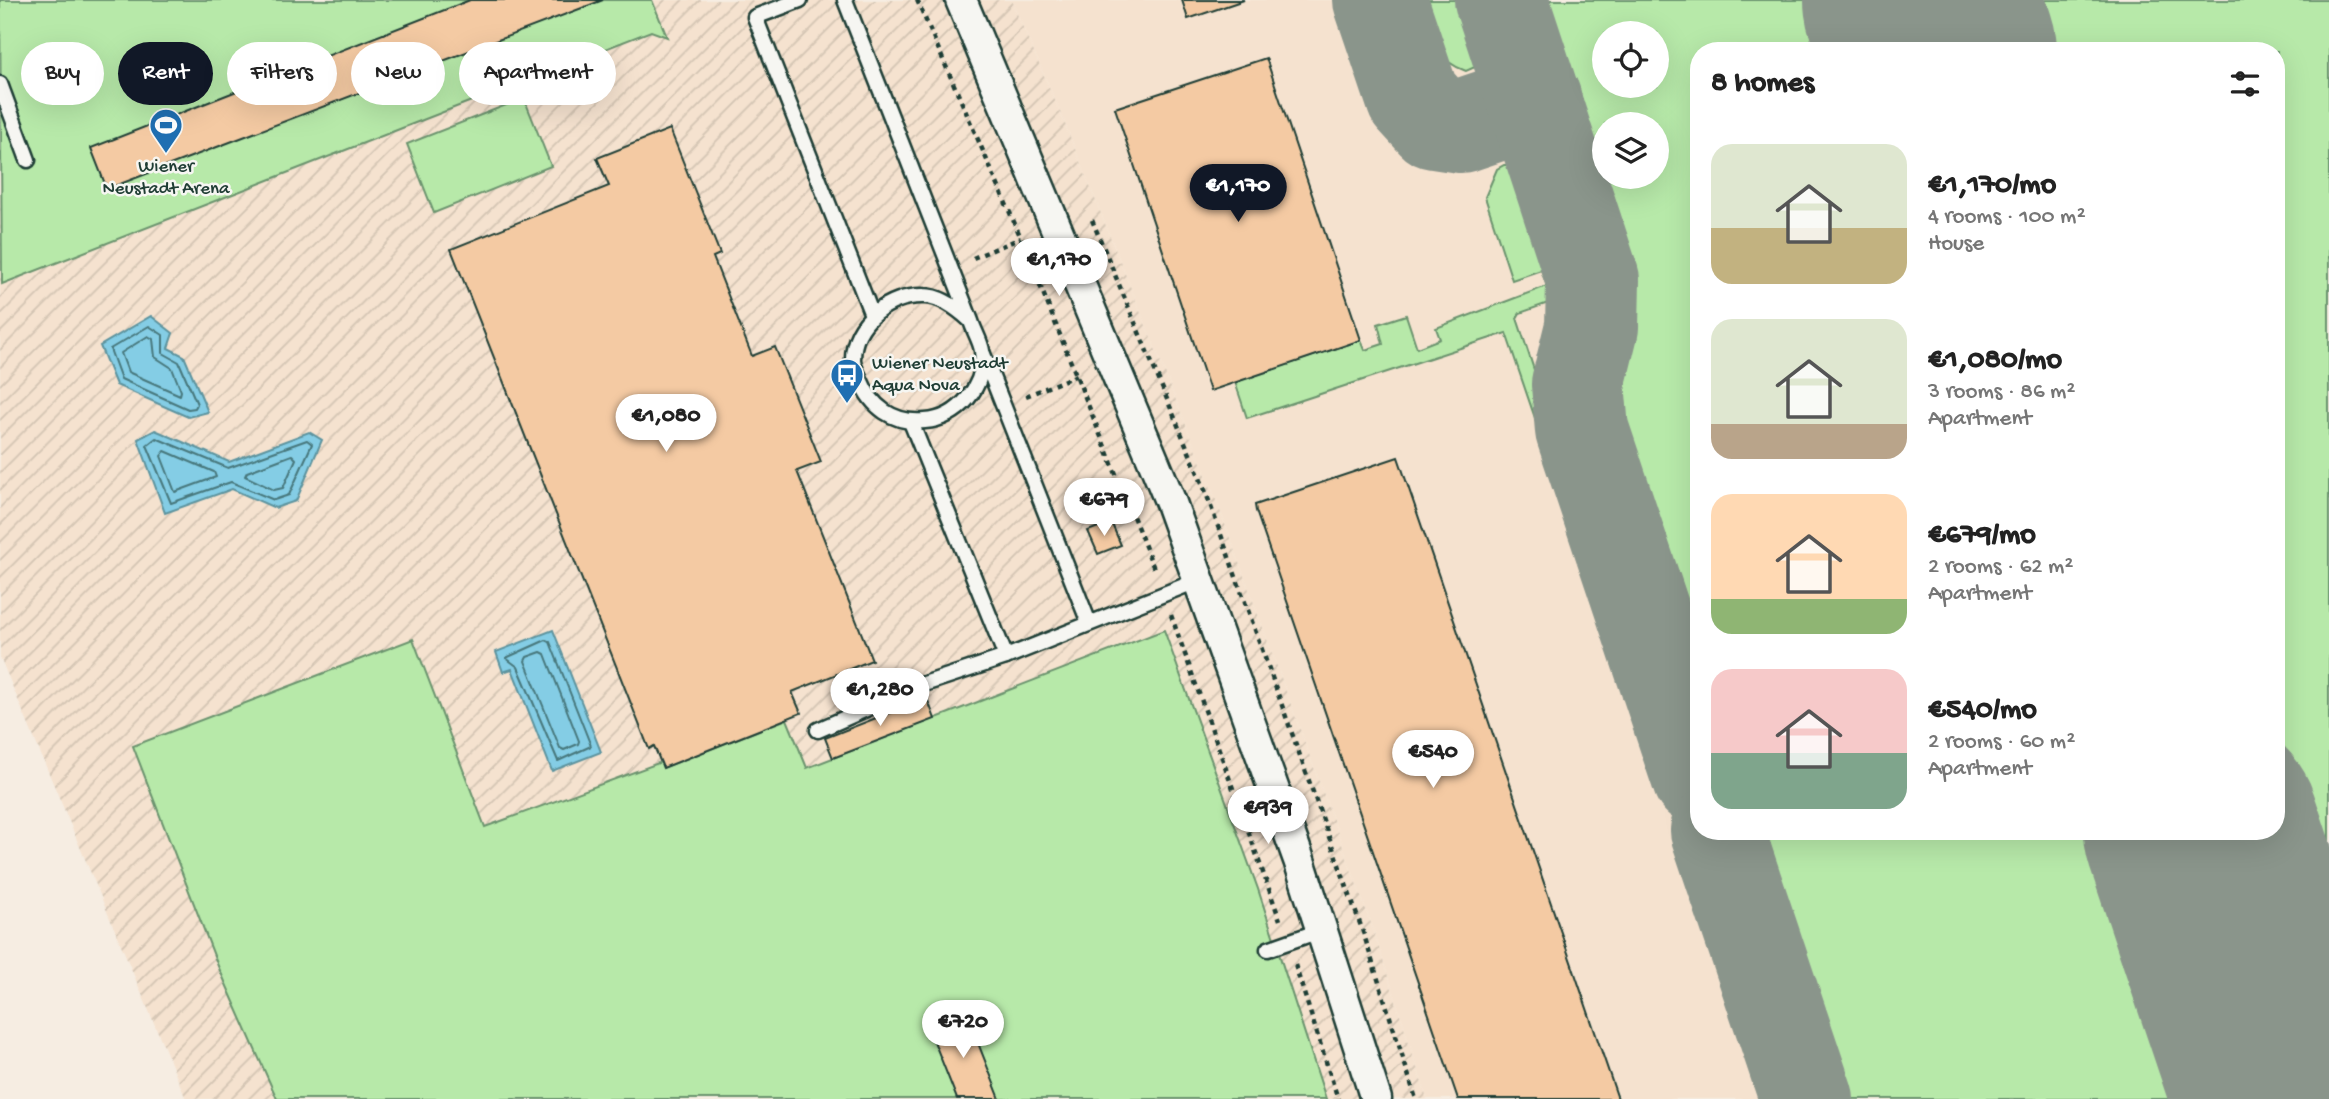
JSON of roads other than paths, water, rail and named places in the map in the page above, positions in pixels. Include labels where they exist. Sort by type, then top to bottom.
[{"type":"street","points":[[961,0],[1129,400],[1199,580],[1322,930],[1376,1099]]},
{"type":"lane","points":[[800,0],[755,16],[872,315]]},
{"type":"lane","points":[[845,0],[1089,623]]},
{"type":"lane","points":[[0,83],[28,160]]},
{"type":"lane","points":[[970,320],[955,307],[927,295],[899,298],[872,315],[858,336],[852,360],[867,398],[888,415],[911,422],[936,420],[960,408],[974,390],[982,351]]},
{"type":"lane","points":[[911,422],[1006,657]]},
{"type":"lane","points":[[818,730],[921,685],[1006,657],[1199,580]]},
{"type":"lane","points":[[1268,950],[1322,930]]},
{"type":"water","points":[[151,316],[173,333],[168,348],[184,356],[208,412],[188,417],[116,385],[100,346]]},
{"type":"water","points":[[155,430],[229,462],[309,432],[322,440],[296,501],[275,508],[232,489],[165,513],[138,439]]},
{"type":"water","points":[[553,630],[601,752],[552,771],[512,669],[503,672],[496,652]]},
{"type":"place","name":"Wiener Neustadt Arena","points":[[166,155]]},
{"type":"place","name":"Wiener Neustadt Aqua Nova","points":[[847,405]]}]
